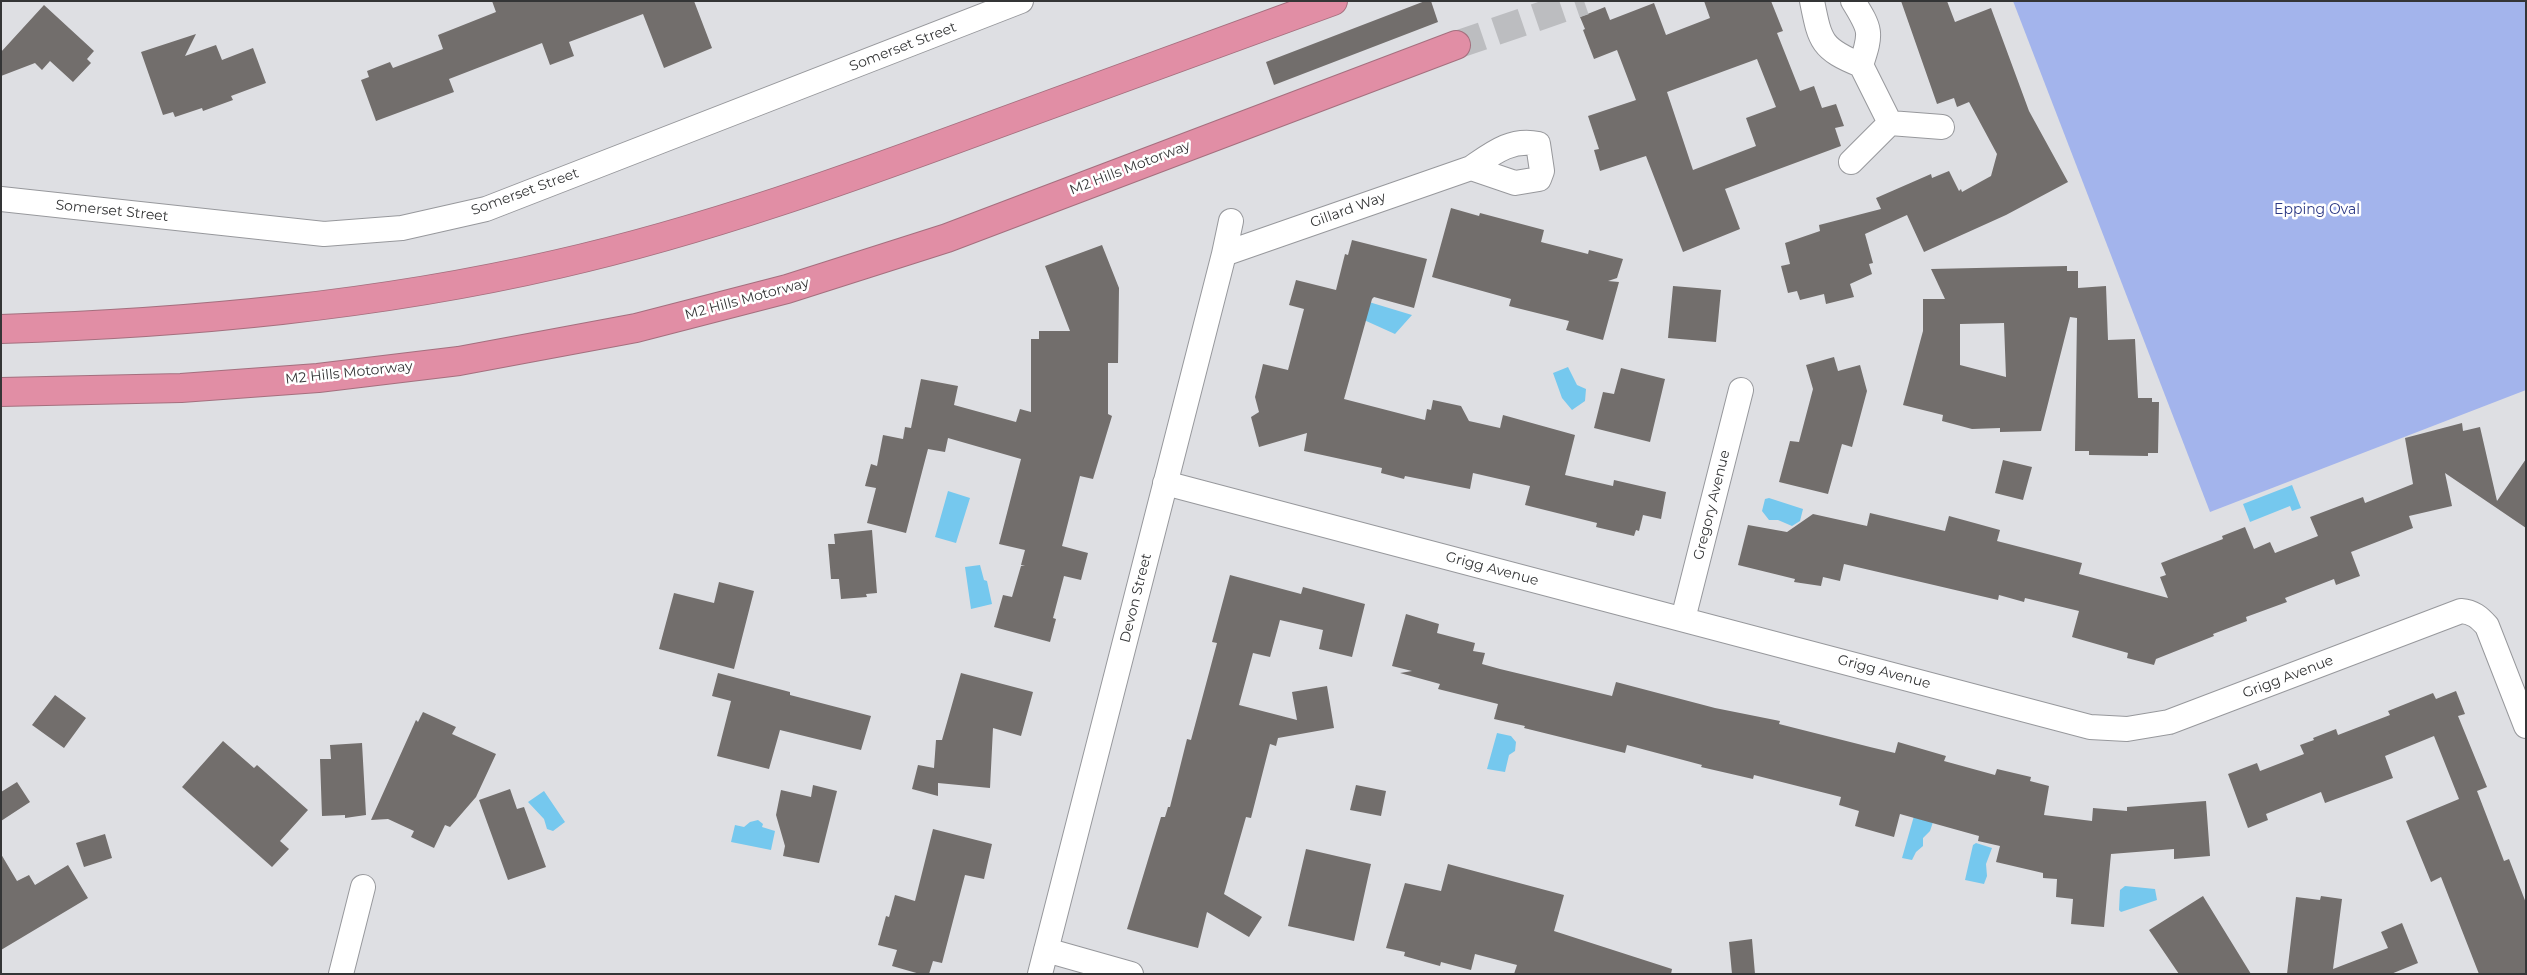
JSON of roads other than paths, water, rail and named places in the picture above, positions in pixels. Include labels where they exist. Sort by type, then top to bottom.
[{"type":"highway","points":[[1,329],[94,326],[244,314],[400,294],[558,264],[694,228],[851,178],[1333,1]]},
{"type":"highway","name":"M2 Hills Motorway","points":[[1,392],[180,388],[318,378],[459,361],[636,328],[787,289],[947,238],[1456,45]]},
{"type":"street","name":"Somerset Street","points":[[1,199],[324,234],[402,228],[486,209],[1021,1]]},
{"type":"street","points":[[1812,1],[1819,36],[1827,46],[1842,57],[1861,65],[1890,123]]},
{"type":"street","points":[[1854,1],[1867,24],[1870,39],[1861,65]]},
{"type":"street","points":[[1851,162],[1890,123],[1942,127]]},
{"type":"street","name":"Gillard Way","points":[[1224,254],[1472,168]]},
{"type":"street","name":"Devon Street","points":[[1040,974],[1231,221]]},
{"type":"street","name":"Gregory Avenue","points":[[1683,620],[1741,390]]},
{"type":"street","name":"Grigg Avenue","points":[[1165,483],[2090,726],[2127,729],[2169,722],[2461,611],[2468,612],[2475,614],[2487,626],[2526,726]]},
{"type":"street","points":[[341,974],[362,887]]},
{"type":"street","points":[[1046,950],[1131,974]]},
{"type":"tunnel","points":[[1456,45],[1584,1]]},
{"type":"park label","name":"Epping Oval","points":[[2317,210]]}]
